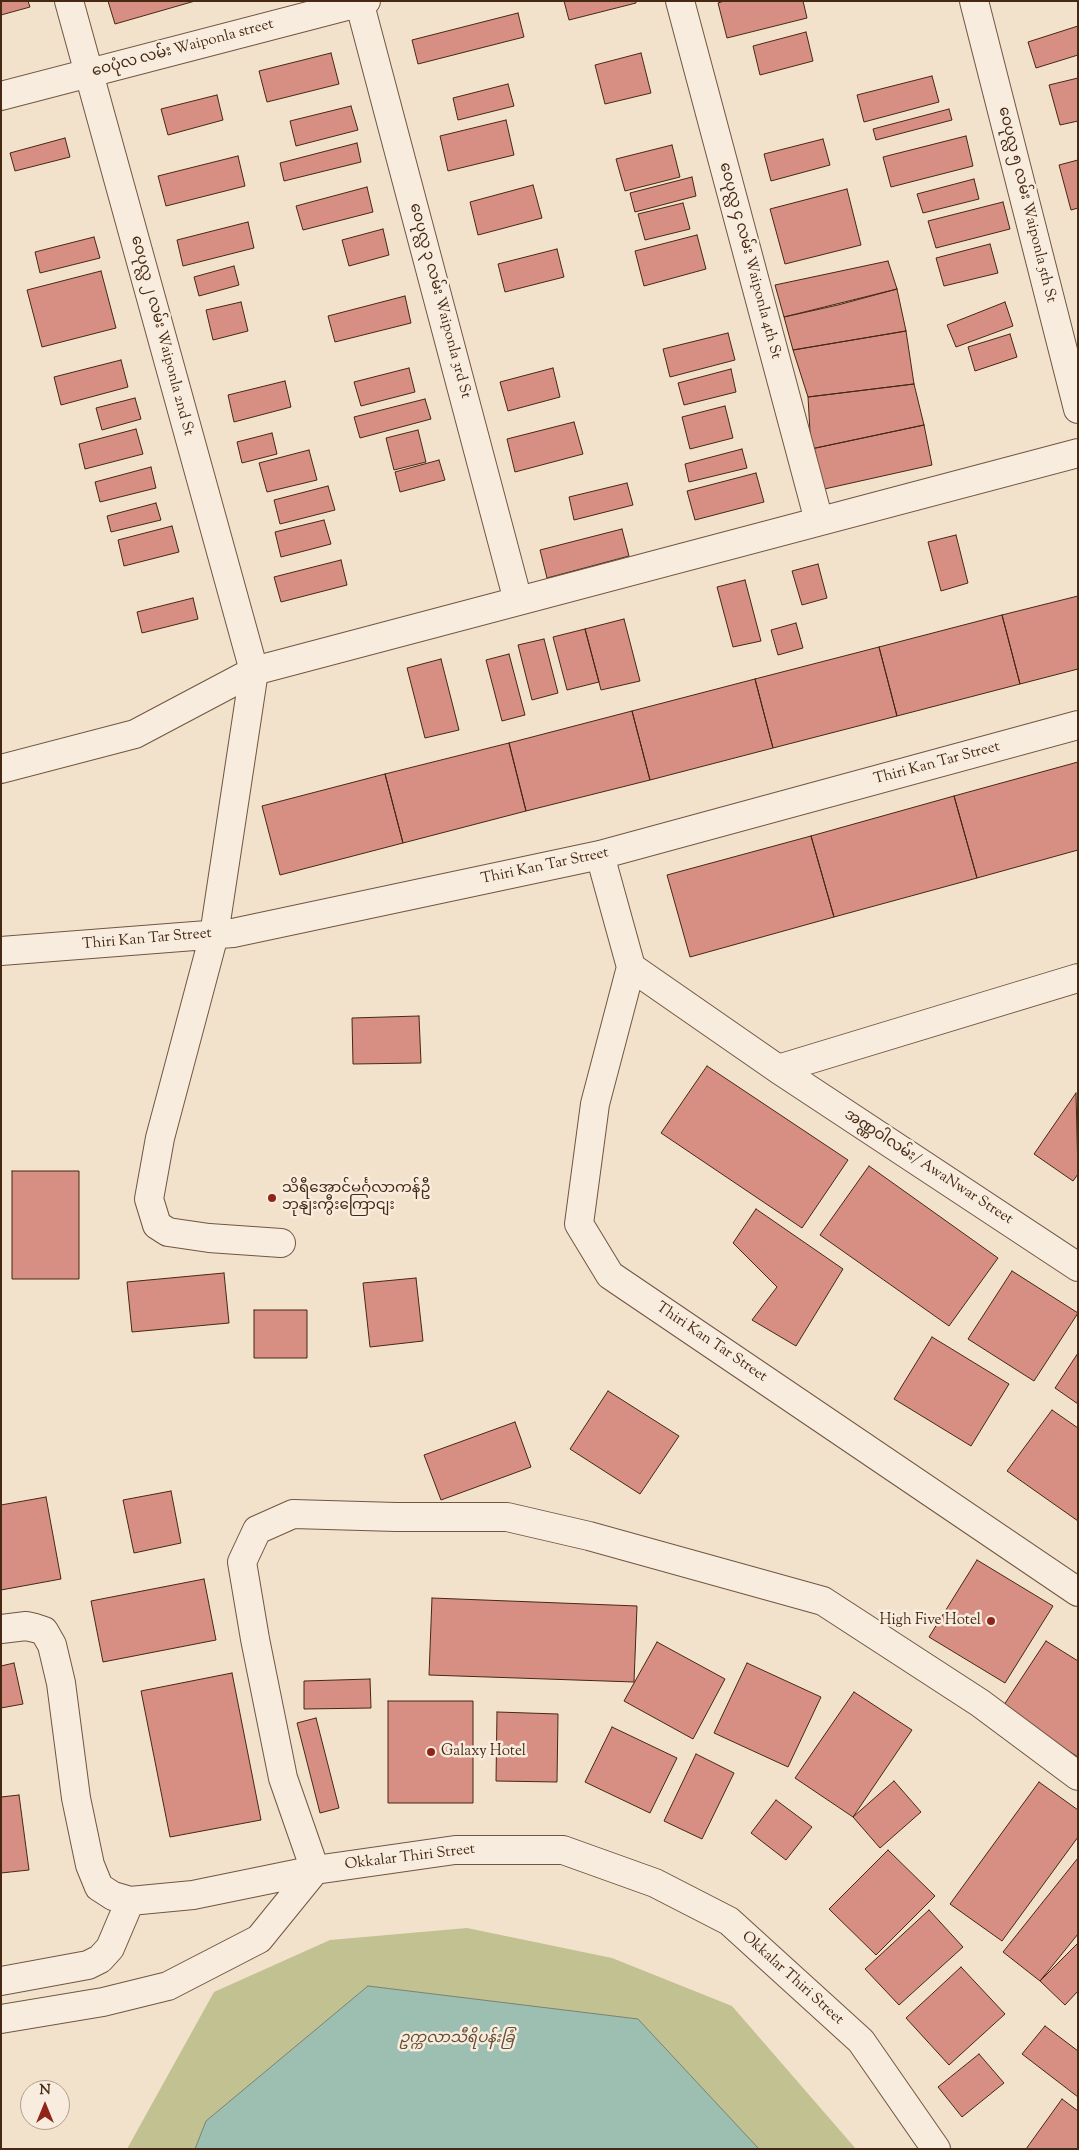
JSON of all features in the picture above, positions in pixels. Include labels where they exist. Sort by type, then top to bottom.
[{"type":"street","name":"ဝေပုလ္လ ၂ လမ်း Waiponla 2nd St","points":[[69,1],[254,671]]},
{"type":"street","name":"ဝေပုလ္လ ၄ လမ်း Waiponla 4th St","points":[[680,1],[819,521]]},
{"type":"street","name":"ဝေပုလ္လ ၅ လမ်း Waiponla 5th St","points":[[974,1],[1078,409]]},
{"type":"street","name":"ဝေပုံလ လမ်း Waiponla street","points":[[1,96],[361,2]]},
{"type":"street","name":"ဝေပုလ္လ ၃ လမ်း Waiponla 3rd St","points":[[361,2],[518,601]]},
{"type":"street","points":[[1,769],[134,734],[254,671],[1078,453]]},
{"type":"street","points":[[254,671],[214,935],[160,1138],[149,1199],[157,1226],[168,1232],[208,1238],[281,1243]]},
{"type":"street","name":"Thiri Kan Tar Street","points":[[1,952],[243,931],[600,855],[1078,725]]},
{"type":"street","points":[[600,855],[631,967]]},
{"type":"street","name":"Thiri Kan Tar Street","points":[[631,967],[595,1104],[579,1224],[610,1275],[1078,1592]]},
{"type":"street","name":"အဏ္ဏဝါလမ်း/ AwaNwar Street","points":[[631,967],[778,1069],[1078,1266]]},
{"type":"street","points":[[778,1069],[1078,978]]},
{"type":"street","points":[[1,2019],[103,2002],[168,1986],[259,1939],[315,1870],[283,1778],[255,1639],[242,1562],[257,1530],[293,1514],[396,1517],[507,1517],[589,1536],[822,1601],[980,1703],[1078,1776]]},
{"type":"street","name":"Okkalar Thiri Street","points":[[1,1629],[26,1626],[35,1628],[44,1631],[52,1646],[60,1683],[76,1798],[90,1865],[99,1887],[113,1896],[130,1901],[193,1894],[315,1870],[455,1850],[563,1850],[655,1883],[729,1921],[861,2041],[936,2149]]},
{"type":"street","points":[[1,1981],[88,1965],[100,1958],[110,1948],[130,1901]]},
{"type":"green space","name":"ဥက္ကလာသီရိပန်းခြံ","points":[[467,1928],[612,1958],[732,2006],[856,2149],[127,2149],[214,1992],[330,1940]]},
{"type":"shaded area","points":[[368,1986],[638,2019],[759,2149],[195,2149],[206,2121]]},
{"type":"building","points":[[1,1],[28,1],[30,7],[1,15]]},
{"type":"building","points":[[108,1],[195,1],[115,24]]},
{"type":"building","points":[[564,1],[636,1],[636,3],[569,20]]},
{"type":"building","points":[[724,1],[803,1],[807,18],[727,38],[718,3]]},
{"type":"building","points":[[518,13],[524,37],[418,64],[412,40]]},
{"type":"building","points":[[1078,26],[1078,55],[1036,68],[1028,42]]},
{"type":"building","points":[[806,32],[813,61],[760,75],[753,46]]},
{"type":"building","points":[[331,53],[339,84],[267,102],[259,71]]},
{"type":"building","points":[[641,53],[651,93],[605,104],[595,65]]},
{"type":"building","points":[[932,76],[939,102],[864,122],[857,95]]},
{"type":"building","points":[[1078,78],[1078,121],[1060,125],[1049,85]]},
{"type":"building","points":[[508,84],[514,106],[458,120],[453,98]]},
{"type":"building","points":[[217,95],[223,120],[168,135],[161,109]]},
{"type":"building","points":[[351,106],[358,130],[296,146],[290,121]]},
{"type":"building","points":[[949,109],[952,120],[876,140],[873,129]]},
{"type":"building","points":[[506,120],[514,155],[448,171],[440,136]]},
{"type":"building","points":[[966,136],[973,166],[891,187],[883,157]]},
{"type":"building","points":[[65,138],[70,157],[15,171],[10,153]]},
{"type":"building","points":[[823,139],[830,165],[771,181],[764,154]]},
{"type":"building","points":[[357,143],[361,162],[284,181],[280,163]]},
{"type":"building","points":[[672,145],[680,177],[625,191],[616,159]]},
{"type":"building","points":[[238,156],[245,186],[166,206],[158,176]]},
{"type":"building","points":[[1078,160],[1078,208],[1071,210],[1059,165]]},
{"type":"building","points":[[692,177],[696,196],[635,212],[630,193]]},
{"type":"building","points":[[974,179],[979,199],[923,213],[917,194]]},
{"type":"building","points":[[533,185],[542,218],[478,235],[470,202]]},
{"type":"building","points":[[367,187],[373,212],[303,230],[296,206]]},
{"type":"building","points":[[847,189],[861,245],[785,264],[770,209]]},
{"type":"building","points":[[1003,202],[1010,229],[936,248],[928,221]]},
{"type":"building","points":[[683,203],[690,229],[645,240],[638,214]]},
{"type":"building","points":[[248,222],[254,248],[183,266],[177,240]]},
{"type":"building","points":[[383,229],[389,255],[349,266],[342,240]]},
{"type":"building","points":[[697,235],[706,269],[644,286],[635,251]]},
{"type":"building","points":[[94,237],[100,258],[40,273],[35,252]]},
{"type":"building","points":[[990,244],[998,273],[944,286],[936,258]]},
{"type":"building","points":[[557,249],[564,277],[505,292],[498,264]]},
{"type":"building","points":[[888,261],[897,289],[784,317],[775,285]]},
{"type":"building","points":[[234,266],[239,285],[199,296],[194,277]]},
{"type":"building","points":[[101,271],[116,328],[42,347],[27,290]]},
{"type":"building","points":[[897,289],[906,331],[793,350],[784,317]]},
{"type":"building","points":[[405,296],[411,323],[335,342],[328,316]]},
{"type":"building","points":[[241,302],[248,331],[213,340],[206,310]]},
{"type":"building","points":[[1005,302],[1013,326],[956,347],[947,325]]},
{"type":"building","points":[[906,331],[914,384],[808,397],[793,350]]},
{"type":"building","points":[[728,333],[735,360],[670,377],[663,349]]},
{"type":"building","points":[[1010,334],[1017,357],[975,371],[968,347]]},
{"type":"building","points":[[121,360],[128,387],[61,405],[54,377]]},
{"type":"building","points":[[409,368],[415,392],[361,406],[354,382]]},
{"type":"building","points":[[553,368],[560,397],[508,411],[500,382]]},
{"type":"building","points":[[731,369],[736,392],[684,405],[678,383]]},
{"type":"building","points":[[285,381],[291,407],[234,422],[228,395]]},
{"type":"building","points":[[914,384],[924,425],[811,449],[808,397]]},
{"type":"building","points":[[135,398],[141,419],[102,430],[96,408]]},
{"type":"building","points":[[425,399],[431,419],[360,438],[354,417]]},
{"type":"building","points":[[725,406],[733,438],[690,449],[682,417]]},
{"type":"building","points":[[574,422],[583,454],[515,472],[507,439]]},
{"type":"building","points":[[924,425],[932,465],[820,490],[811,449]]},
{"type":"building","points":[[136,429],[143,454],[85,469],[79,444]]},
{"type":"building","points":[[418,430],[426,462],[394,470],[386,438]]},
{"type":"building","points":[[272,433],[277,454],[242,463],[237,442]]},
{"type":"building","points":[[742,449],[747,468],[689,482],[685,464]]},
{"type":"building","points":[[309,450],[317,480],[267,492],[259,463]]},
{"type":"building","points":[[439,460],[445,480],[400,492],[395,472]]},
{"type":"building","points":[[151,467],[156,488],[100,502],[95,482]]},
{"type":"building","points":[[756,473],[764,502],[695,520],[687,491]]},
{"type":"building","points":[[627,483],[633,505],[574,520],[569,497]]},
{"type":"building","points":[[328,486],[335,510],[280,524],[274,500]]},
{"type":"building","points":[[156,503],[161,520],[111,532],[107,516]]},
{"type":"building","points":[[324,520],[331,544],[281,557],[275,532]]},
{"type":"building","points":[[172,526],[179,552],[124,566],[118,540]]},
{"type":"building","points":[[622,529],[629,556],[547,578],[540,550]]},
{"type":"building","points":[[956,535],[968,583],[941,591],[928,542]]},
{"type":"building","points":[[341,560],[347,585],[281,602],[274,577]]},
{"type":"building","points":[[818,564],[827,598],[802,605],[792,571]]},
{"type":"building","points":[[745,580],[761,641],[733,647],[717,587]]},
{"type":"building","points":[[1078,596],[1078,669],[1020,684],[1002,615]]},
{"type":"building","points":[[193,598],[198,619],[142,633],[137,612]]},
{"type":"building","points":[[1002,615],[1020,684],[897,716],[879,647]]},
{"type":"building","points":[[624,619],[640,681],[601,690],[585,629]]},
{"type":"building","points":[[796,623],[803,648],[778,655],[771,630]]},
{"type":"building","points":[[585,629],[599,682],[567,690],[553,637]]},
{"type":"building","points":[[544,639],[558,693],[532,700],[518,645]]},
{"type":"building","points":[[879,647],[897,716],[773,748],[755,679]]},
{"type":"building","points":[[509,654],[525,715],[502,721],[486,660]]},
{"type":"building","points":[[441,659],[459,730],[425,738],[407,668]]},
{"type":"building","points":[[755,679],[773,748],[650,780],[632,711]]},
{"type":"building","points":[[632,711],[650,780],[526,811],[509,743]]},
{"type":"building","points":[[509,743],[526,811],[403,843],[385,774]]},
{"type":"building","points":[[1078,762],[1078,850],[977,878],[954,796]]},
{"type":"building","points":[[385,774],[403,843],[280,875],[262,806]]},
{"type":"building","points":[[954,796],[977,878],[834,917],[811,836]]},
{"type":"building","points":[[811,836],[834,917],[690,957],[667,875]]},
{"type":"building","points":[[419,1016],[421,1063],[353,1064],[352,1018]]},
{"type":"building","points":[[707,1066],[848,1160],[802,1228],[661,1133]]},
{"type":"building","points":[[1076,1093],[1078,1174],[1073,1181],[1034,1154]]},
{"type":"building","points":[[869,1166],[998,1258],[949,1326],[820,1235]]},
{"type":"building","points":[[12,1171],[79,1171],[79,1279],[12,1279]]},
{"type":"building","points":[[756,1209],[843,1269],[796,1346],[752,1320],[777,1287],[733,1243]]},
{"type":"building","points":[[1012,1271],[1078,1313],[1034,1381],[968,1339]]},
{"type":"building","points":[[224,1273],[229,1323],[132,1332],[127,1282]]},
{"type":"building","points":[[416,1278],[423,1341],[370,1347],[363,1283]]},
{"type":"building","points":[[254,1310],[307,1310],[307,1358],[254,1358]]},
{"type":"building","points":[[932,1337],[1009,1384],[971,1446],[894,1399]]},
{"type":"building","points":[[1078,1353],[1078,1404],[1055,1388]]},
{"type":"building","points":[[608,1391],[679,1436],[640,1494],[570,1449]]},
{"type":"building","points":[[1052,1410],[1078,1428],[1078,1521],[1007,1471]]},
{"type":"building","points":[[515,1422],[531,1467],[441,1500],[424,1455]]},
{"type":"building","points":[[171,1491],[181,1543],[134,1553],[123,1500]]},
{"type":"building","points":[[46,1497],[61,1579],[1,1590],[1,1505]]},
{"type":"building","name":"High Five Hotel","points":[[977,1560],[1053,1606],[1005,1683],[929,1637]]},
{"type":"building","points":[[204,1579],[216,1640],[103,1662],[91,1601]]},
{"type":"building","points":[[432,1598],[637,1606],[634,1682],[429,1675]]},
{"type":"building","points":[[1046,1641],[1078,1661],[1078,1757],[1002,1708]]},
{"type":"building","points":[[657,1642],[725,1679],[693,1739],[624,1701]]},
{"type":"building","points":[[14,1663],[23,1704],[1,1708],[1,1666]]},
{"type":"building","points":[[747,1663],[821,1697],[788,1767],[714,1733]]},
{"type":"building","points":[[232,1673],[261,1820],[170,1837],[141,1691]]},
{"type":"building","points":[[370,1679],[371,1708],[304,1709],[304,1681]]},
{"type":"building","points":[[854,1692],[912,1730],[853,1817],[795,1778]]},
{"type":"building","name":"Galaxy Hotel","points":[[388,1701],[473,1701],[473,1803],[388,1803]]},
{"type":"building","points":[[497,1712],[558,1714],[557,1782],[496,1781]]},
{"type":"building","points":[[316,1718],[339,1808],[320,1813],[297,1723]]},
{"type":"building","points":[[612,1727],[677,1758],[650,1813],[585,1782]]},
{"type":"building","points":[[696,1754],[734,1773],[702,1839],[664,1821]]},
{"type":"building","points":[[894,1781],[921,1812],[880,1848],[853,1817]]},
{"type":"building","points":[[1039,1782],[1078,1810],[1078,1837],[1002,1941],[950,1904]]},
{"type":"building","points":[[19,1795],[29,1870],[1,1873],[1,1797]]},
{"type":"building","points":[[776,1800],[812,1827],[786,1860],[751,1833]]},
{"type":"building","points":[[888,1850],[935,1896],[876,1955],[829,1909]]},
{"type":"building","points":[[1078,1858],[1078,1934],[1040,1981],[1003,1952]]},
{"type":"building","points":[[929,1910],[963,1947],[899,2005],[865,1969]]},
{"type":"building","points":[[1078,1943],[1078,1991],[1065,2005],[1040,1981]]},
{"type":"building","points":[[961,1967],[1005,2014],[949,2065],[906,2018]]},
{"type":"building","points":[[1045,2026],[1078,2051],[1078,2097],[1022,2054]]},
{"type":"building","points":[[979,2054],[1004,2083],[962,2117],[938,2087]]},
{"type":"building","points":[[1062,2099],[1078,2111],[1078,2149],[1026,2149]]},
{"type":"place","name":"သိရီအောင်မင်္ဂလာကန်ဦ ဘုနျးကွီးကြောငျး","points":[[272,1198]]},
{"type":"place","name":"High Five Hotel","points":[[991,1621]]},
{"type":"place","name":"Galaxy Hotel","points":[[431,1752]]}]
